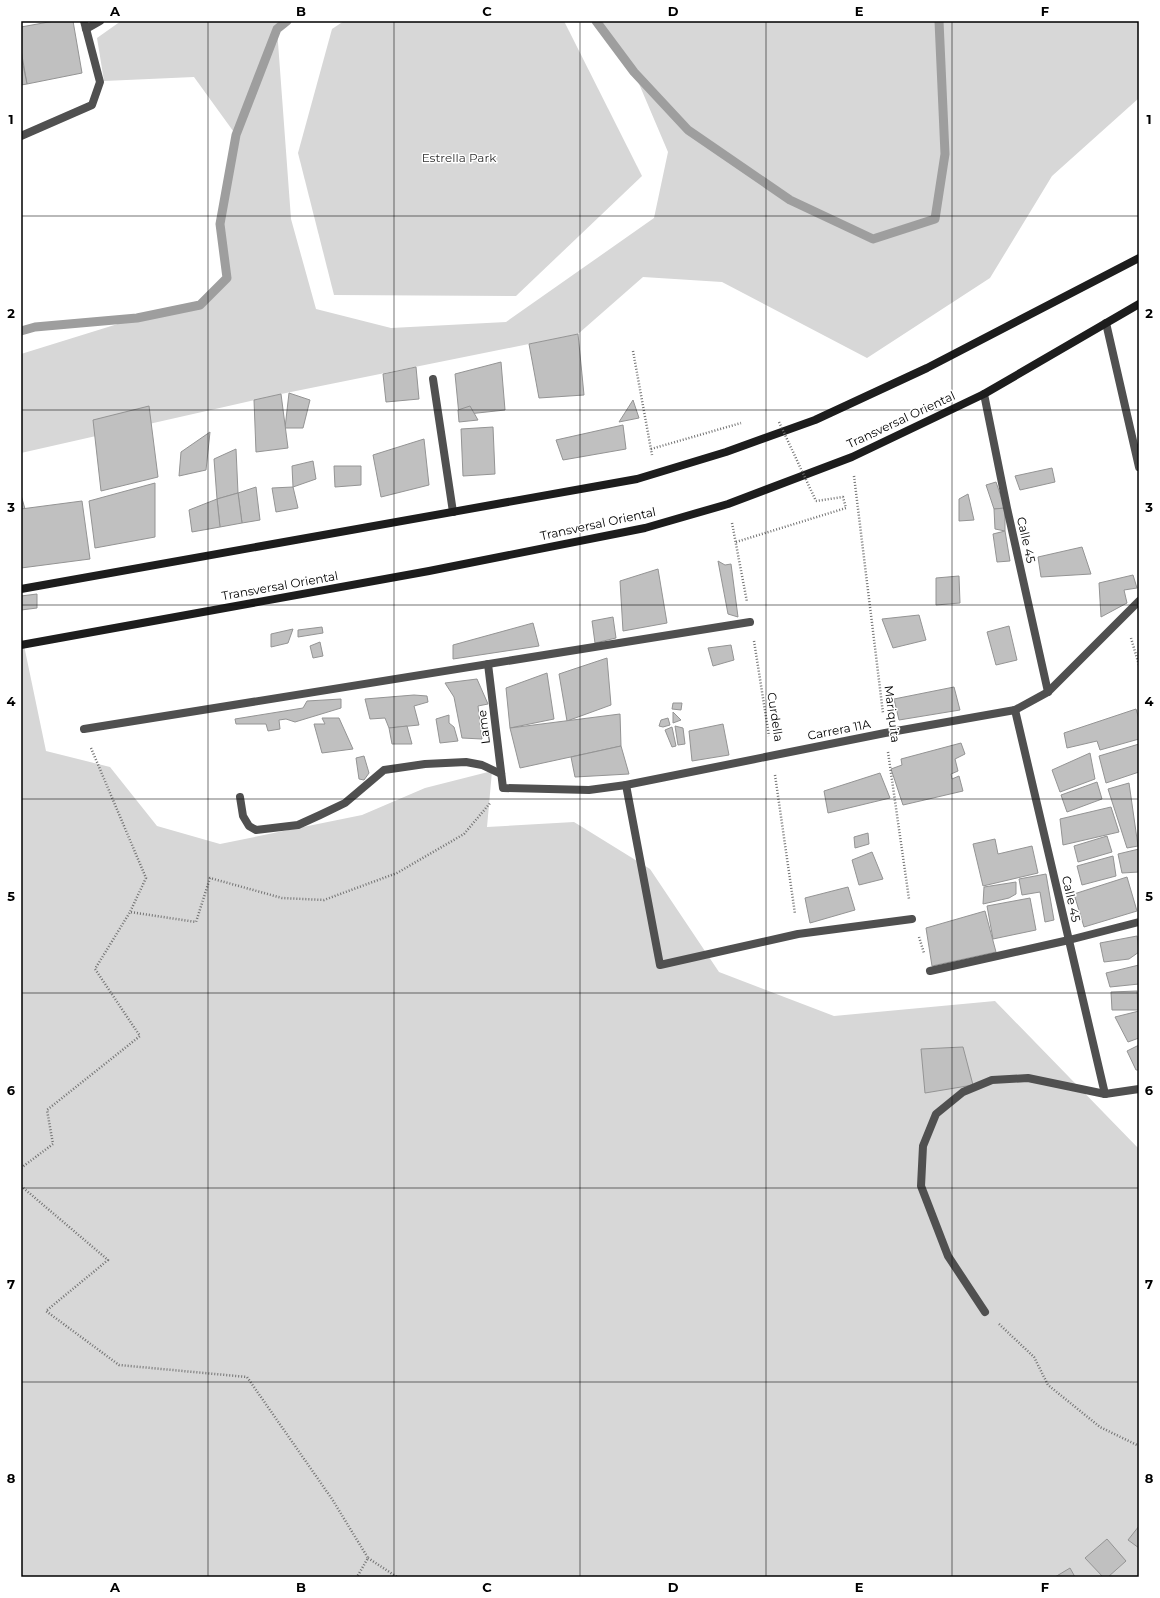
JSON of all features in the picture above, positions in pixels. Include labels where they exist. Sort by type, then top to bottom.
[{"type":"main road","points":[[21,589],[637,479],[726,452],[815,420],[927,368],[1139,258]]},
{"type":"main road","name":"Transversal Oriental","points":[[21,645],[437,570],[645,528],[728,504],[852,457],[984,394],[1139,304]]},
{"type":"street","points":[[21,136],[92,104],[100,82],[85,25],[100,21]]},
{"type":"street","points":[[1106,323],[1139,467]]},
{"type":"street","points":[[433,379],[454,512]]},
{"type":"street","name":"Calle 45","points":[[984,394],[1007,508],[1048,692]]},
{"type":"street","name":"Carrera 11A","points":[[503,788],[589,790],[626,785],[885,733],[1014,710],[1048,692],[1139,601]]},
{"type":"street","points":[[84,730],[750,622]]},
{"type":"street","name":"Lame","points":[[488,664],[503,788]]},
{"type":"street","name":"Calle 45","points":[[1014,710],[1105,1094]]},
{"type":"street","points":[[240,797],[243,816],[249,826],[256,830],[298,825],[320,815],[345,803],[384,770],[425,764],[466,762],[482,765],[501,774]]},
{"type":"street","points":[[626,785],[660,965],[798,934],[912,919]]},
{"type":"street","points":[[930,971],[1069,940],[1139,922]]},
{"type":"street","points":[[985,1312],[948,1256],[921,1186],[923,1146],[936,1114],[963,1092],[992,1080],[1028,1078],[1105,1094],[1139,1088]]},
{"type":"path","points":[[633,351],[656,473]]},
{"type":"path","points":[[736,542],[846,508],[843,497],[816,501],[779,422]]},
{"type":"path","name":"Mariquita","points":[[852,457],[885,733],[912,919],[930,971]]},
{"type":"path","name":"Curdella","points":[[728,504],[736,542],[772,755],[798,934]]},
{"type":"path","points":[[1124,616],[1139,665]]},
{"type":"path","points":[[21,1168],[53,1144],[47,1110],[140,1036],[95,968],[130,912],[146,878],[84,730]]},
{"type":"path","points":[[130,912],[196,922],[210,878],[282,898],[324,900],[397,873],[464,834],[503,788]]},
{"type":"path","points":[[21,1186],[108,1260],[46,1311],[119,1366],[247,1377],[332,1499],[368,1558],[397,1577]]},
{"type":"path","points":[[985,1312],[1034,1357],[1048,1385],[1100,1427],[1139,1446]]},
{"type":"path","points":[[357,1577],[368,1558]]},
{"type":"green space","points":[[121,21],[287,21],[277,29],[291,219],[316,309],[391,328],[506,322],[654,218],[668,152],[634,72],[596,21],[1139,21],[1139,98],[1052,176],[990,278],[867,358],[722,282],[643,277],[578,334],[281,394],[21,453],[21,354],[137,318],[200,305],[227,278],[220,224],[236,135],[194,77],[104,81],[97,38]]},
{"type":"green space","name":"Estrella Park","points":[[344,21],[564,21],[642,176],[516,296],[334,295],[298,153],[332,29]]},
{"type":"green space","points":[[21,631],[46,751],[110,767],[157,826],[220,844],[362,815],[425,788],[492,771],[487,827],[574,822],[650,869],[719,972],[834,1016],[995,1001],[1139,1149],[1139,1577],[21,1577]]},
{"type":"building","points":[[54,21],[73,21],[82,73],[27,84],[21,50],[21,27]]},
{"type":"building","points":[[21,55],[27,84],[21,85]]},
{"type":"building","points":[[578,334],[584,395],[539,398],[529,344]]},
{"type":"building","points":[[501,362],[505,410],[459,415],[455,374]]},
{"type":"building","points":[[416,367],[419,399],[386,402],[383,374]]},
{"type":"building","points":[[289,393],[310,400],[303,428],[285,428]]},
{"type":"building","points":[[281,394],[288,448],[256,452],[254,400]]},
{"type":"building","points":[[633,400],[639,418],[619,422]]},
{"type":"building","points":[[149,406],[158,477],[101,491],[93,420]]},
{"type":"building","points":[[470,406],[478,420],[459,422],[458,410]]},
{"type":"building","points":[[623,425],[626,449],[563,460],[556,440]]},
{"type":"building","points":[[493,427],[495,474],[463,476],[461,429]]},
{"type":"building","points":[[210,432],[206,470],[179,476],[181,452]]},
{"type":"building","points":[[424,439],[429,485],[381,497],[373,455]]},
{"type":"building","points":[[236,449],[238,493],[217,499],[214,459]]},
{"type":"building","points":[[313,461],[316,479],[293,487],[292,466]]},
{"type":"building","points":[[334,466],[361,466],[361,485],[335,487]]},
{"type":"building","points":[[1052,468],[1055,482],[1020,490],[1015,476]]},
{"type":"building","points":[[996,482],[1005,508],[994,509],[986,485]]},
{"type":"building","points":[[155,483],[155,537],[95,548],[89,501]]},
{"type":"building","points":[[256,487],[260,520],[242,523],[238,493]]},
{"type":"building","points":[[293,487],[298,508],[276,512],[272,488]]},
{"type":"building","points":[[238,493],[242,523],[220,527],[217,499]]},
{"type":"building","points":[[968,494],[974,520],[959,521],[959,499]]},
{"type":"building","points":[[21,495],[25,509],[21,509]]},
{"type":"building","points":[[217,499],[220,527],[192,532],[189,510]]},
{"type":"building","points":[[82,501],[90,559],[21,568],[21,509]]},
{"type":"building","points":[[1005,508],[1005,531],[995,529],[994,509]]},
{"type":"building","points":[[1005,531],[1010,561],[997,562],[993,534]]},
{"type":"building","points":[[1082,547],[1091,574],[1041,577],[1038,557]]},
{"type":"building","points":[[718,561],[725,565],[731,564],[738,617],[728,614]]},
{"type":"building","points":[[658,569],[667,623],[623,631],[620,581]]},
{"type":"building","points":[[1133,575],[1137,588],[1124,590],[1127,603],[1101,617],[1099,583]]},
{"type":"building","points":[[959,576],[960,603],[936,605],[936,578]]},
{"type":"building","points":[[37,594],[37,608],[21,610],[21,596]]},
{"type":"building","points":[[919,615],[926,640],[893,648],[882,619]]},
{"type":"building","points":[[613,617],[616,638],[595,643],[592,621]]},
{"type":"building","points":[[533,623],[539,646],[453,659],[453,645]]},
{"type":"building","points":[[1009,626],[1017,660],[996,665],[987,632]]},
{"type":"building","points":[[322,627],[323,633],[298,637],[298,630]]},
{"type":"building","points":[[293,629],[288,643],[271,647],[271,634]]},
{"type":"building","points":[[320,642],[323,656],[313,658],[310,646]]},
{"type":"building","points":[[731,645],[734,660],[713,666],[708,648]]},
{"type":"building","points":[[607,658],[611,705],[567,721],[559,674]]},
{"type":"building","points":[[547,673],[554,719],[510,728],[506,688]]},
{"type":"building","points":[[477,679],[488,704],[478,706],[482,739],[462,738],[454,697],[445,683]]},
{"type":"building","points":[[954,687],[960,710],[899,720],[894,699]]},
{"type":"building","points":[[414,695],[427,696],[428,702],[414,706],[419,725],[389,728],[385,718],[370,719],[365,699]]},
{"type":"building","points":[[341,699],[341,708],[295,722],[286,719],[279,720],[280,729],[268,731],[266,724],[236,724],[235,719],[303,708],[307,701]]},
{"type":"building","points":[[673,703],[682,703],[681,710],[672,709]]},
{"type":"building","points":[[1136,709],[1139,719],[1139,739],[1100,750],[1097,741],[1067,748],[1064,733]]},
{"type":"building","points":[[673,712],[681,720],[673,723]]},
{"type":"building","points":[[620,714],[621,746],[520,768],[510,728]]},
{"type":"building","points":[[449,715],[449,723],[454,727],[458,741],[440,743],[436,719]]},
{"type":"building","points":[[322,718],[339,718],[353,749],[322,753],[314,724],[325,724]]},
{"type":"building","points":[[668,718],[670,725],[663,727],[659,726],[661,720]]},
{"type":"building","points":[[723,724],[729,755],[692,761],[689,731]]},
{"type":"building","points":[[407,726],[412,744],[392,744],[389,728]]},
{"type":"building","points":[[675,726],[683,728],[685,744],[678,745]]},
{"type":"building","points":[[672,727],[676,746],[672,747],[665,730]]},
{"type":"building","points":[[961,743],[965,754],[955,759],[958,771],[951,774],[952,779],[959,776],[963,791],[903,805],[891,769],[902,765],[901,759]]},
{"type":"building","points":[[1139,744],[1139,772],[1106,783],[1099,756]]},
{"type":"building","points":[[621,746],[629,774],[575,777],[571,757]]},
{"type":"building","points":[[1090,753],[1095,779],[1060,792],[1052,770]]},
{"type":"building","points":[[364,756],[369,773],[364,780],[359,779],[356,758]]},
{"type":"building","points":[[880,773],[890,798],[828,813],[824,791]]},
{"type":"building","points":[[1097,782],[1102,799],[1067,812],[1061,795]]},
{"type":"building","points":[[1129,783],[1138,846],[1127,848],[1108,789]]},
{"type":"building","points":[[1111,807],[1119,832],[1063,845],[1060,819]]},
{"type":"building","points":[[868,833],[869,844],[855,848],[854,837]]},
{"type":"building","points":[[1107,836],[1112,852],[1078,862],[1074,846]]},
{"type":"building","points":[[995,839],[998,854],[1032,846],[1038,873],[983,886],[973,844]]},
{"type":"building","points":[[1139,849],[1139,872],[1122,873],[1118,854]]},
{"type":"building","points":[[872,852],[883,879],[859,885],[852,860]]},
{"type":"building","points":[[1113,856],[1116,876],[1082,885],[1077,866]]},
{"type":"building","points":[[1046,874],[1054,920],[1045,922],[1040,892],[1022,895],[1019,879]]},
{"type":"building","points":[[1127,877],[1137,911],[1084,927],[1074,894]]},
{"type":"building","points":[[1016,882],[1016,894],[1009,898],[983,904],[984,887]]},
{"type":"building","points":[[848,887],[855,910],[810,923],[805,898]]},
{"type":"building","points":[[1030,898],[1036,930],[993,939],[987,906]]},
{"type":"building","points":[[985,911],[996,952],[932,966],[926,928]]},
{"type":"building","points":[[1137,936],[1139,952],[1129,959],[1104,962],[1100,943]]},
{"type":"building","points":[[1139,965],[1139,984],[1110,987],[1106,973]]},
{"type":"building","points":[[1137,991],[1138,1010],[1112,1010],[1111,992]]},
{"type":"building","points":[[1139,1011],[1139,1038],[1128,1042],[1115,1017]]},
{"type":"building","points":[[1139,1045],[1139,1070],[1136,1070],[1127,1051]]},
{"type":"building","points":[[963,1047],[973,1085],[925,1093],[921,1049]]},
{"type":"building","points":[[1139,1526],[1139,1548],[1128,1540]]},
{"type":"building","points":[[1107,1539],[1126,1561],[1108,1577],[1103,1577],[1085,1558]]},
{"type":"building","points":[[1070,1568],[1075,1577],[1055,1577]]},
{"type":"waterway","points":[[21,331],[35,327],[137,318],[200,305],[227,278],[220,224],[236,135],[277,29],[287,21]]},
{"type":"waterway","points":[[596,21],[634,72],[688,130],[790,200],[873,239],[935,219],[945,154],[939,21]]}]
